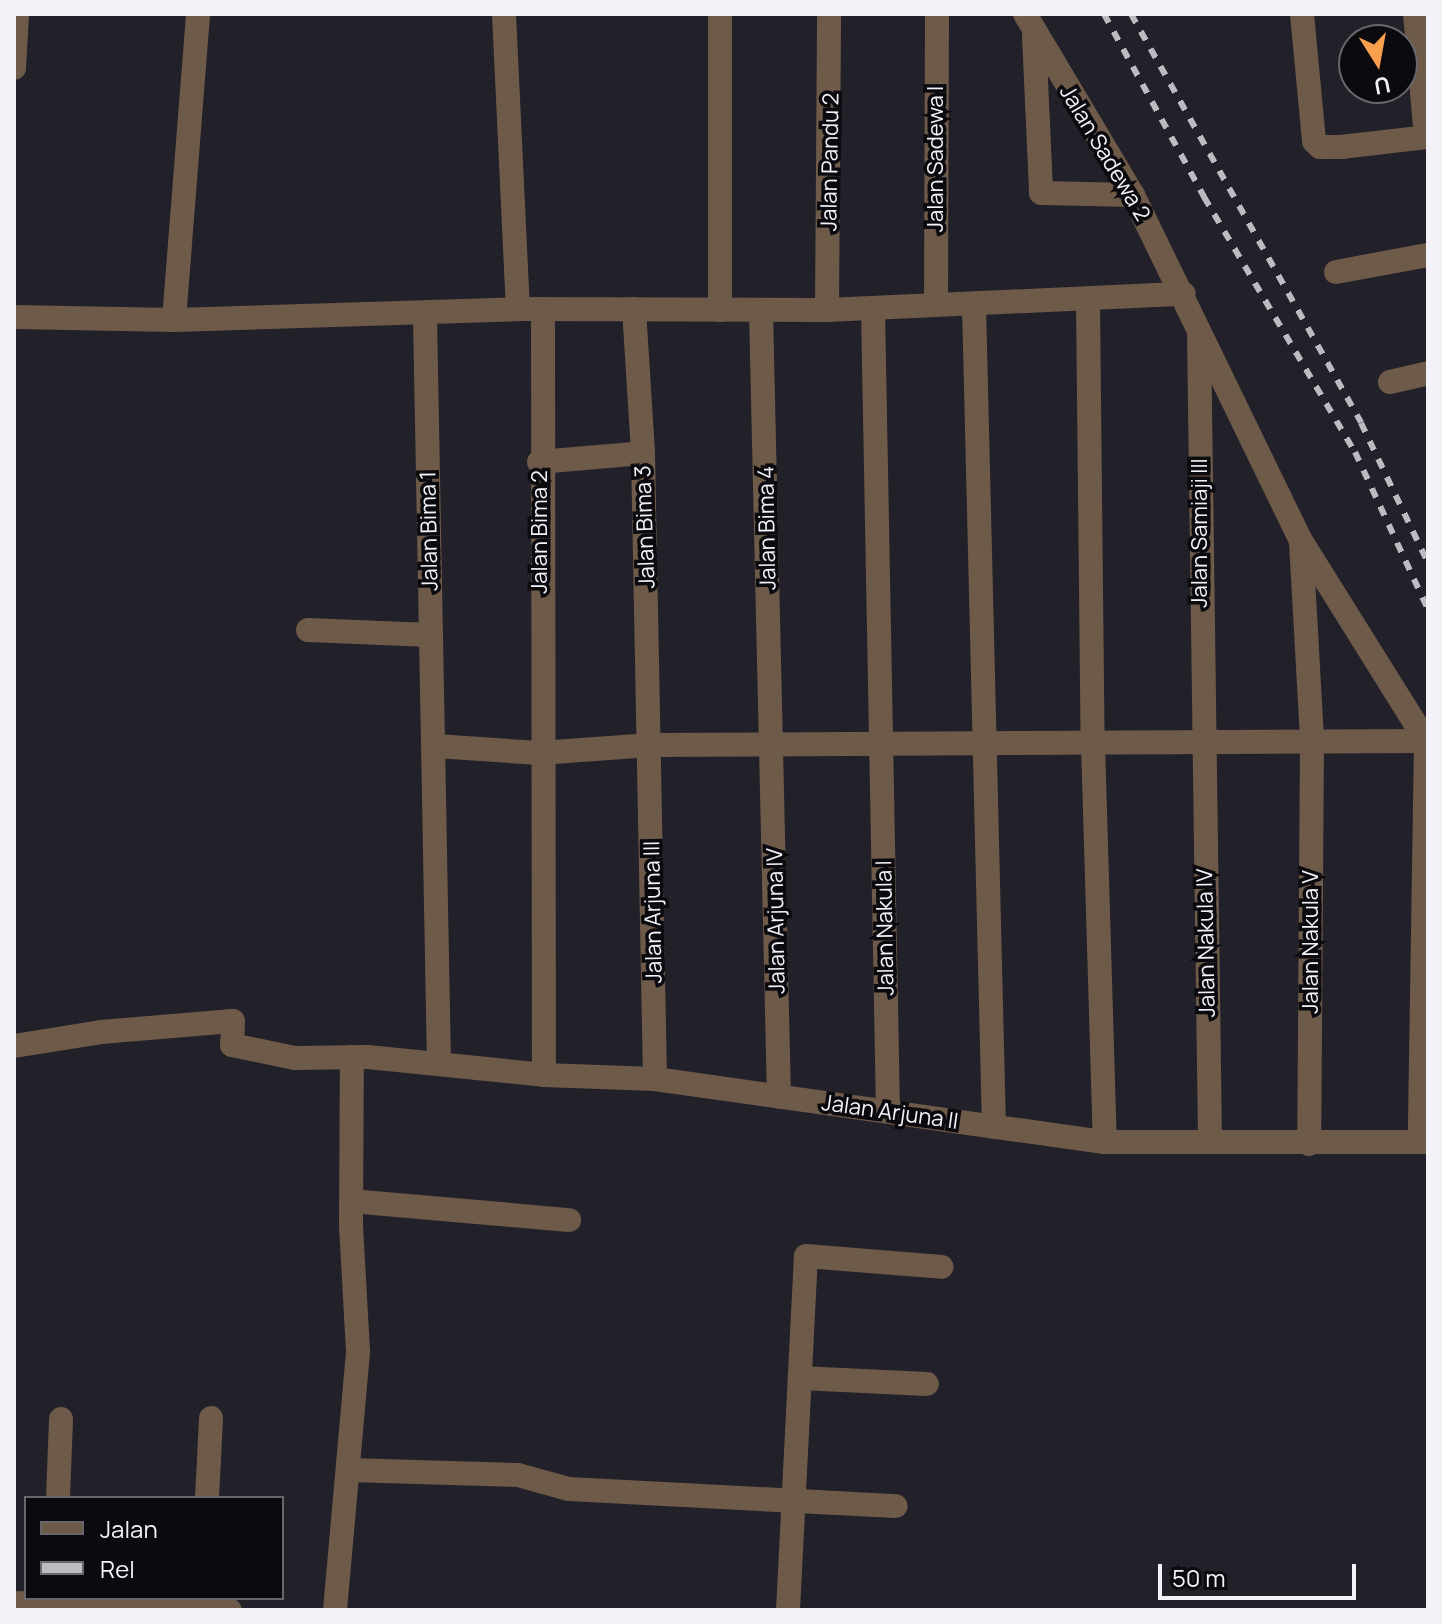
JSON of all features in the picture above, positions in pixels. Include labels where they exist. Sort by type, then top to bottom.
[{"type":"street","points":[[14,68],[17,14]]},
{"type":"street","points":[[174,320],[198,14]]},
{"type":"street","name":"Jalan Bima 2","points":[[504,14],[530,310],[539,462],[544,1075]]},
{"type":"street","points":[[720,14],[720,310]]},
{"type":"street","name":"Jalan Pandu 2","points":[[827,310],[829,14]]},
{"type":"street","name":"Jalan Sadewa I","points":[[936,304],[937,14]]},
{"type":"street","points":[[1302,14],[1314,141],[1320,147],[1427,137],[1420,20]]},
{"type":"street","points":[[1029,25],[1041,193],[1133,195]]},
{"type":"street","name":"Jalan Sadewa 2","points":[[1029,25],[1133,195],[1199,322],[1300,539]]},
{"type":"street","points":[[1336,272],[1428,255]]},
{"type":"street","points":[[14,317],[174,320],[425,316],[530,310],[827,310],[936,304],[1088,302],[1184,294]]},
{"type":"street","points":[[1088,302],[1093,744],[1105,1142]]},
{"type":"street","points":[[974,305],[994,1127]]},
{"type":"street","name":"Jalan Bima 3","points":[[634,309],[643,453],[651,745]]},
{"type":"street","name":"Jalan Nakula I","points":[[873,309],[888,1111]]},
{"type":"street","name":"Jalan Bima 4","points":[[761,311],[772,744]]},
{"type":"street","name":"Jalan Bima 1","points":[[425,316],[436,746],[439,1064]]},
{"type":"street","name":"Jalan Samiaji III","points":[[1199,322],[1201,743]]},
{"type":"street","points":[[1390,382],[1428,373]]},
{"type":"street","points":[[539,462],[643,453]]},
{"type":"street","points":[[1300,539],[1426,741],[1424,1142]]},
{"type":"street","name":"Jalan Nakula V","points":[[1300,539],[1312,741],[1309,1144]]},
{"type":"street","points":[[308,630],[431,635]]},
{"type":"street","points":[[436,746],[540,753],[651,745],[986,747],[1426,741]]},
{"type":"street","name":"Jalan Nakula IV","points":[[1201,743],[1210,1142]]},
{"type":"street","name":"Jalan Arjuna IV","points":[[772,744],[779,1097]]},
{"type":"street","name":"Jalan Arjuna III","points":[[651,745],[655,1079]]},
{"type":"street","name":"Jalan Arjuna II","points":[[14,1046],[101,1032],[233,1021],[232,1045],[295,1058],[352,1057],[544,1075],[655,1079],[1105,1142],[1424,1142]]},
{"type":"street","points":[[335,1610],[358,1351],[351,1201],[352,1057]]},
{"type":"street","points":[[351,1201],[569,1220]]},
{"type":"street","points":[[788,1610],[806,1256],[942,1267]]},
{"type":"street","points":[[800,1378],[927,1384]]},
{"type":"street","points":[[207,1496],[211,1418]]},
{"type":"street","points":[[58,1496],[61,1419]]},
{"type":"street","points":[[348,1470],[518,1475],[569,1489],[896,1506]]},
{"type":"street","points":[[14,1603],[201,1605],[230,1610]]},
{"type":"railway","points":[[1104,14],[1204,197],[1355,452],[1428,609]]},
{"type":"railway","points":[[1131,14],[1361,423],[1428,563]]}]
